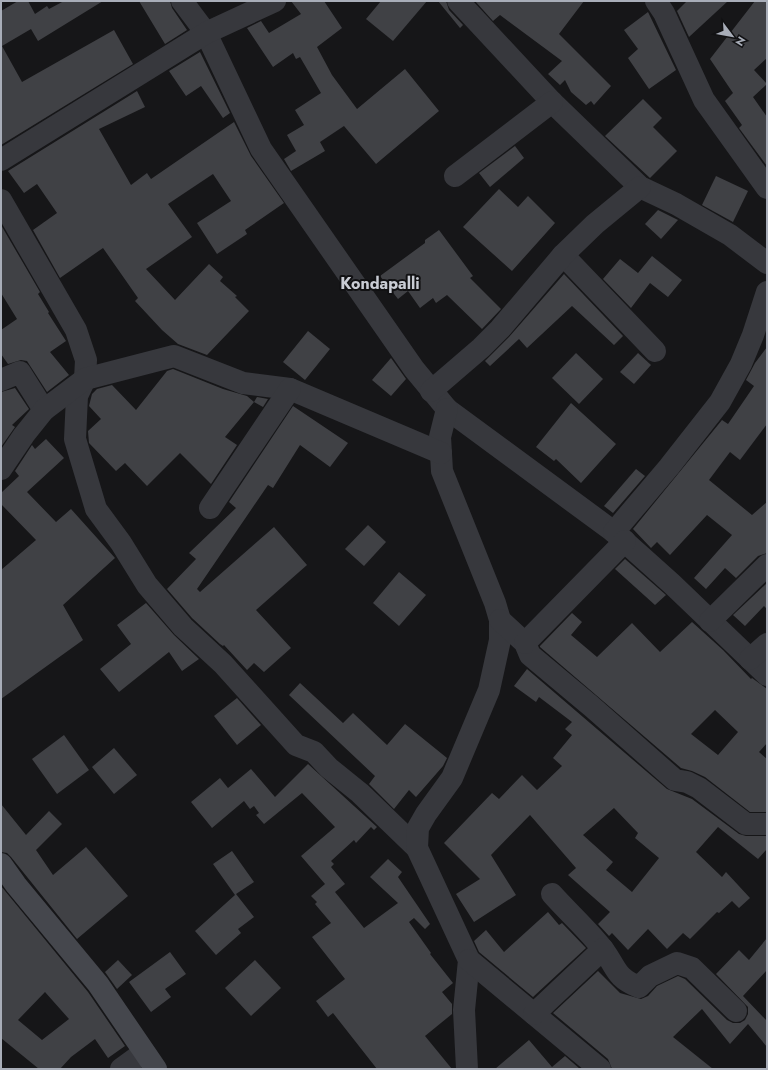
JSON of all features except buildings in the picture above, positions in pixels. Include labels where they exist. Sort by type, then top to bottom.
[{"type":"main road","points":[[1,864],[16,885],[98,984],[150,1061]]},
{"type":"street","points":[[182,1],[206,33],[261,149],[414,369],[447,409],[619,536],[767,675]]},
{"type":"street","points":[[1,160],[206,33],[275,1]]},
{"type":"street","points":[[458,1],[552,102],[640,187],[676,204],[730,235],[767,263]]},
{"type":"street","points":[[656,1],[664,13],[704,100],[767,188]]},
{"type":"street","points":[[455,176],[552,102]]},
{"type":"street","points":[[431,390],[481,348],[500,329],[563,255],[595,224],[640,187]]},
{"type":"street","points":[[1,200],[76,330],[86,360],[85,379],[77,396],[75,439],[96,509],[121,543],[147,585],[183,627],[223,664],[296,745],[314,752],[329,768],[360,793],[417,848],[469,960],[600,1069]]},
{"type":"street","points":[[563,255],[655,351]]},
{"type":"street","points":[[525,643],[619,536],[669,467],[720,402],[741,364],[767,292]]},
{"type":"street","points":[[1,469],[24,435],[44,410],[85,379],[174,356],[243,383],[290,389],[441,453]]},
{"type":"street","points":[[1,380],[20,372],[44,410]]},
{"type":"street","points":[[210,508],[290,389]]},
{"type":"street","points":[[417,848],[418,828],[426,814],[452,778],[489,690],[500,640],[500,620],[495,603],[442,471],[440,436],[447,409]]},
{"type":"street","points":[[710,621],[767,565]]},
{"type":"street","points":[[500,620],[525,643],[530,655],[591,706],[675,780],[687,782],[699,788],[746,824],[767,824]]},
{"type":"street","points":[[750,659],[767,644]]},
{"type":"street","points":[[552,894],[603,949],[618,974],[626,982],[639,987],[650,976],[677,963],[692,968],[736,1011]]},
{"type":"street","points":[[534,1014],[603,949]]},
{"type":"street","points":[[467,1069],[464,1010],[469,960]]},
{"type":"street","points":[[121,1069],[150,1061]]},
{"type":"district","name":"Kondapalli","points":[[380,283]]}]
